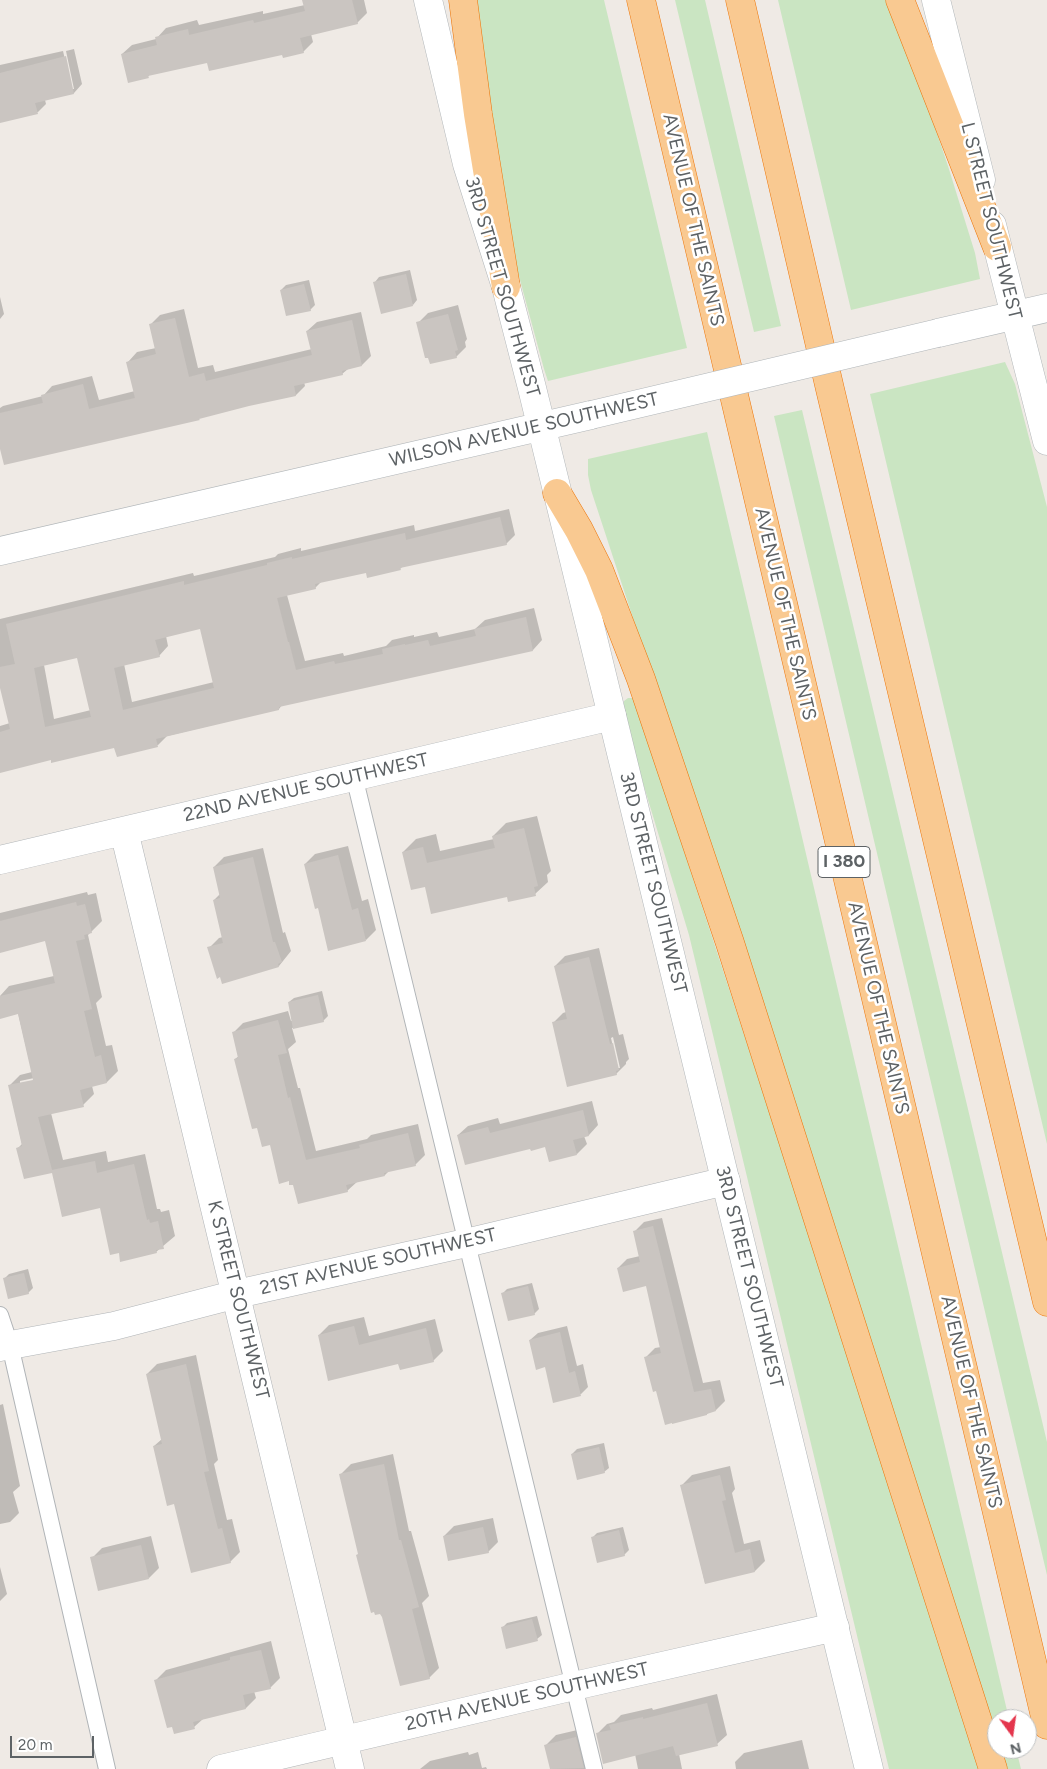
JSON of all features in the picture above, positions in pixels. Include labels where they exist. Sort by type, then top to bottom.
[{"type":"highway","points":[[463,0],[478,114],[506,287]]},
{"type":"highway","name":"AVENUE OF THE SAINTS","points":[[641,0],[1047,1724]]},
{"type":"highway","points":[[740,0],[1047,1302]]},
{"type":"highway","points":[[900,0],[997,247]]},
{"type":"highway","points":[[557,493],[579,530],[599,570],[641,679],[730,942],[994,1769]]},
{"type":"street","name":"3RD STREET SOUTHWEST","points":[[428,0],[467,164],[506,287],[541,426],[869,1769]]},
{"type":"street","name":"L STREET SOUTHWEST","points":[[936,0],[1047,441]]},
{"type":"street","name":"WILSON AVENUE SOUTHWEST","points":[[0,551],[1047,308]]},
{"type":"street","name":"22ND AVENUE SOUTHWEST","points":[[0,860],[612,716]]},
{"type":"street","name":"K STREET SOUTHWEST","points":[[124,831],[350,1769]]},
{"type":"street","name":"21ST AVENUE SOUTHWEST","points":[[5,1346],[114,1326],[237,1294],[466,1243],[726,1181]]},
{"type":"street","name":"20TH AVENUE SOUTHWEST","points":[[221,1769],[834,1627]]},
{"type":"lane","points":[[354,776],[594,1769]]},
{"type":"lane","points":[[0,1315],[5,1346],[107,1769]]},
{"type":"green space","points":[[473,0],[604,0],[687,348],[548,381],[517,269],[505,208]]},
{"type":"green space","points":[[675,0],[705,0],[781,326],[754,332]]},
{"type":"green space","points":[[778,0],[886,0],[920,83],[948,166],[975,253],[980,279],[851,310]]},
{"type":"green space","points":[[1005,362],[1015,384],[1047,507],[1047,1144],[870,394]]},
{"type":"green space","points":[[802,410],[1047,1442],[1047,1575],[774,416]]},
{"type":"green space","points":[[707,432],[1007,1709],[987,1710],[898,1426],[591,490],[588,475],[588,459]]},
{"type":"green space","points":[[628,698],[633,698],[636,705],[984,1769],[889,1769],[689,935],[639,770],[624,711],[624,701]]},
{"type":"green space","points":[[1002,1759],[1018,1759],[1021,1769],[1005,1769]]},
{"type":"building","points":[[302,0],[352,0],[358,24],[300,38],[304,53],[283,58],[282,55],[209,71],[207,63],[148,76],[149,78],[128,83],[121,54],[157,45],[155,37],[188,29],[189,35],[253,20],[254,23],[305,11]]},
{"type":"building","points":[[66,56],[74,94],[35,103],[38,114],[0,123],[0,73]]},
{"type":"building","points":[[406,274],[413,306],[381,314],[373,282]]},
{"type":"building","points":[[304,284],[311,311],[286,316],[280,290]]},
{"type":"building","points":[[448,314],[458,350],[455,351],[457,358],[430,364],[428,358],[425,358],[416,322]]},
{"type":"building","points":[[175,318],[189,377],[204,373],[206,381],[312,355],[306,331],[352,320],[362,366],[342,371],[343,375],[294,386],[296,396],[4,465],[0,449],[0,413],[43,403],[41,395],[83,384],[89,409],[135,398],[126,362],[156,354],[149,324]]},
{"type":"building","points":[[500,517],[507,545],[400,568],[401,570],[367,578],[366,573],[315,584],[316,589],[277,598],[296,670],[334,661],[335,664],[383,654],[382,649],[405,644],[428,640],[430,646],[476,636],[474,629],[526,617],[533,651],[279,707],[279,710],[156,739],[158,747],[117,757],[114,748],[51,763],[51,760],[0,773],[0,732],[10,729],[0,688],[0,667],[15,664],[6,624],[184,581],[184,585],[292,557],[292,559],[405,533],[406,540]],"holes":[[[200,629],[214,688],[123,710],[114,668],[160,657],[155,640]],[[77,658],[91,717],[45,727],[34,668]]]},
{"type":"building","points":[[524,828],[538,886],[534,887],[536,896],[508,902],[507,897],[431,914],[425,887],[411,890],[402,852],[423,847],[427,863],[495,848],[492,836]]},
{"type":"building","points":[[338,855],[352,910],[358,908],[366,941],[328,951],[318,908],[315,909],[304,864]]},
{"type":"building","points":[[253,857],[273,942],[275,942],[282,962],[278,964],[279,967],[222,984],[220,977],[217,979],[207,947],[223,943],[213,900],[220,898],[213,867]]},
{"type":"building","points":[[76,902],[77,906],[85,904],[92,933],[84,935],[85,939],[76,941],[92,1009],[84,1011],[95,1057],[101,1055],[107,1083],[80,1090],[84,1107],[38,1117],[52,1170],[95,1161],[97,1173],[134,1164],[147,1220],[149,1219],[150,1223],[158,1221],[164,1249],[156,1250],[157,1253],[120,1262],[119,1253],[110,1255],[100,1208],[62,1217],[52,1173],[24,1179],[16,1148],[22,1146],[8,1085],[33,1080],[18,1014],[0,1019],[0,996],[55,983],[45,941],[0,953],[0,921]]},
{"type":"building","points":[[589,957],[610,1044],[613,1043],[619,1070],[616,1071],[617,1075],[567,1087],[552,1022],[567,1019],[554,966]]},
{"type":"building","points":[[318,995],[324,1022],[293,1029],[288,1002]]},
{"type":"building","points":[[278,1020],[287,1053],[278,1055],[306,1160],[360,1148],[359,1145],[408,1133],[416,1166],[384,1173],[385,1176],[346,1185],[348,1192],[298,1204],[293,1185],[289,1185],[289,1181],[279,1184],[270,1145],[262,1147],[257,1128],[252,1129],[234,1059],[238,1058],[232,1032]]},
{"type":"building","points":[[583,1110],[589,1136],[573,1140],[577,1155],[549,1162],[545,1147],[465,1165],[457,1135],[488,1127],[490,1133]]},
{"type":"building","points":[[653,1226],[694,1392],[711,1389],[716,1411],[665,1425],[656,1391],[653,1392],[644,1357],[661,1353],[646,1286],[623,1292],[617,1268],[640,1262],[633,1231]]},
{"type":"building","points":[[24,1273],[29,1294],[8,1299],[3,1278]]},
{"type":"building","points":[[528,1286],[535,1315],[508,1321],[501,1293]]},
{"type":"building","points":[[354,1326],[359,1345],[426,1328],[434,1362],[400,1370],[398,1364],[328,1381],[318,1335]]},
{"type":"building","points":[[560,1332],[569,1373],[575,1371],[581,1396],[553,1403],[545,1367],[536,1370],[529,1340]]},
{"type":"building","points":[[186,1364],[209,1471],[204,1472],[218,1529],[222,1528],[231,1563],[191,1573],[174,1504],[167,1506],[153,1446],[162,1444],[146,1374]]},
{"type":"building","points":[[599,1447],[605,1473],[577,1480],[571,1454]]},
{"type":"building","points":[[384,1464],[399,1540],[401,1540],[419,1607],[412,1609],[430,1679],[400,1686],[382,1617],[380,1614],[375,1615],[374,1612],[371,1613],[356,1555],[358,1554],[339,1474]]},
{"type":"building","points":[[720,1475],[726,1500],[722,1501],[735,1553],[750,1549],[755,1572],[705,1584],[680,1485]]},
{"type":"building","points":[[483,1527],[489,1553],[448,1561],[443,1536]]},
{"type":"building","points":[[619,1530],[625,1556],[597,1563],[591,1537]]},
{"type":"building","points":[[141,1545],[149,1579],[98,1591],[90,1557]]},
{"type":"building","points":[[532,1619],[538,1641],[506,1649],[501,1627]]},
{"type":"building","points":[[261,1650],[271,1689],[243,1695],[246,1709],[193,1722],[195,1729],[174,1734],[172,1727],[167,1728],[154,1680],[230,1660],[230,1657]]},
{"type":"building","points":[[707,1703],[718,1746],[676,1756],[673,1746],[603,1764],[596,1733],[611,1730],[609,1725],[643,1717],[643,1719]]},
{"type":"building","points":[[576,1737],[584,1768],[550,1769],[544,1745]]}]
